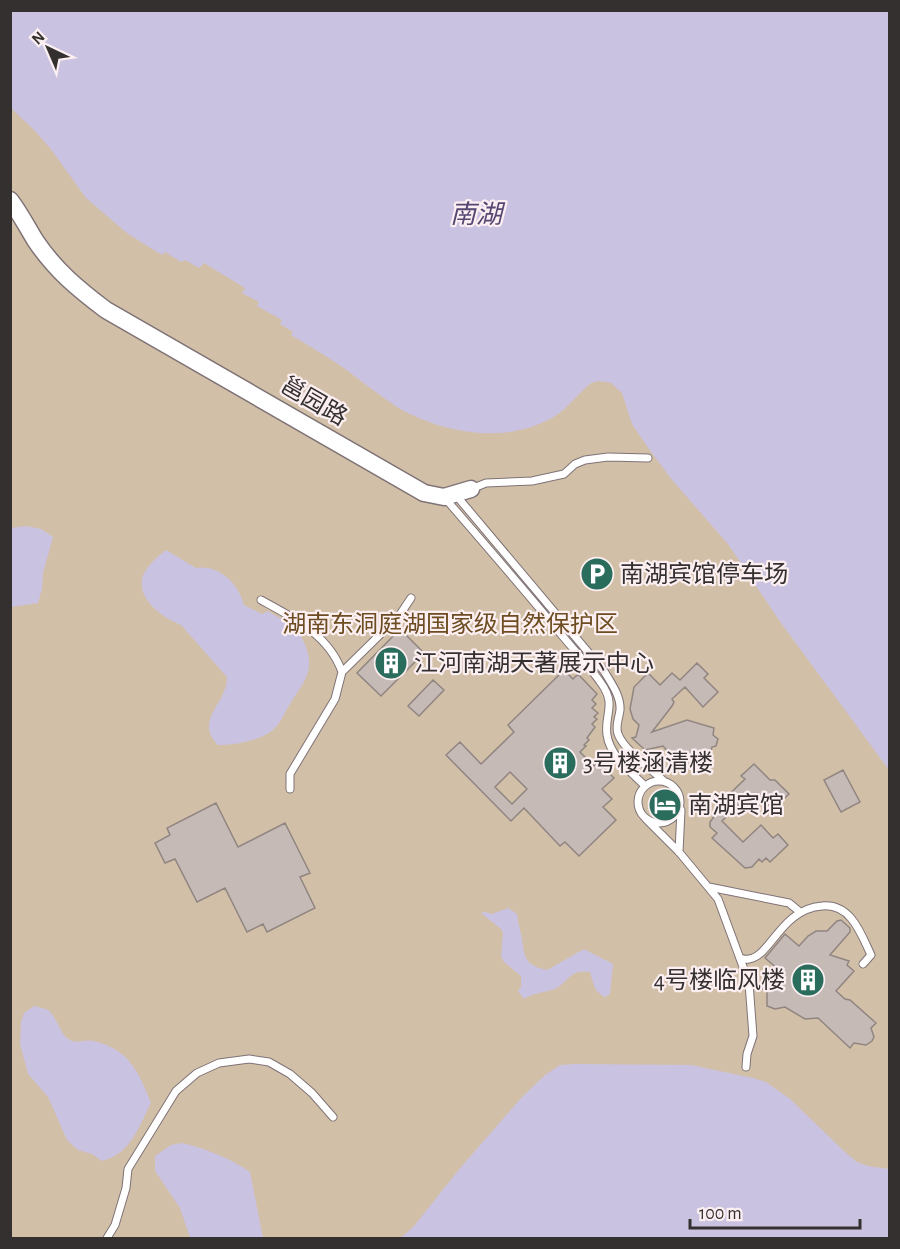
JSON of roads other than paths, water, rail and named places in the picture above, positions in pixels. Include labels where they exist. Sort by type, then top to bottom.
[{"type":"street","name":"邕园路","points":[[10,200],[35,240],[72,285],[106,310],[424,493],[457,493]]},
{"type":"lane","points":[[457,493],[486,483],[532,481],[564,474],[575,464],[585,460],[608,457],[648,458]]},
{"type":"lane","points":[[457,493],[604,671],[619,698],[620,712],[616,724],[619,736],[647,766],[676,789],[681,801],[679,852]]},
{"type":"lane","points":[[457,493],[526,591],[603,685],[611,707],[607,735],[611,748],[645,786]]},
{"type":"lane","points":[[290,789],[290,774],[335,699],[342,672],[399,615],[411,598]]},
{"type":"lane","points":[[261,600],[317,634],[329,647],[342,672]]},
{"type":"lane","points":[[665,782],[651,782],[645,786],[640,792],[638,807],[646,819],[679,852],[718,899],[749,983],[753,1036],[747,1054],[746,1067]]},
{"type":"lane","points":[[646,819],[652,823],[667,823],[677,814],[681,801]]},
{"type":"lane","points":[[709,887],[789,903],[800,912]]},
{"type":"lane","points":[[740,958],[750,960],[760,954],[790,919],[800,912],[815,906],[827,905],[838,907],[853,920],[871,955],[863,964]]},
{"type":"lane","points":[[107,1239],[115,1225],[126,1188],[128,1169],[176,1091],[197,1073],[219,1063],[249,1059],[269,1062],[297,1080],[333,1117]]},
{"type":"water","name":"南湖","points":[[11,10],[889,11],[889,770],[781,623],[728,544],[672,480],[649,449],[632,424],[622,393],[611,383],[599,381],[591,383],[553,418],[528,428],[509,432],[470,432],[451,428],[414,416],[397,407],[338,364],[291,335],[293,332],[280,324],[282,320],[257,306],[259,302],[242,293],[245,288],[204,263],[199,268],[185,260],[181,262],[165,252],[162,255],[128,234],[86,198],[50,148],[11,108]]},
{"type":"water","points":[[26,526],[41,529],[53,537],[38,603],[11,607],[11,528]]},
{"type":"water","points":[[166,550],[196,568],[220,572],[233,583],[244,605],[262,614],[268,611],[290,625],[301,637],[309,657],[305,680],[279,723],[263,736],[239,743],[218,745],[211,736],[210,719],[226,686],[227,677],[181,625],[167,618],[148,602],[142,588],[145,571]]},
{"type":"water","points":[[508,908],[517,914],[524,952],[530,963],[547,970],[584,949],[613,964],[610,994],[605,997],[601,995],[594,987],[590,972],[583,971],[577,972],[557,988],[524,999],[518,991],[521,987],[521,976],[504,962],[501,956],[503,933],[501,929],[481,913],[492,914]]},
{"type":"water","points":[[34,1006],[48,1010],[63,1034],[70,1040],[93,1041],[115,1049],[131,1063],[142,1081],[151,1103],[133,1138],[127,1146],[112,1157],[102,1161],[92,1154],[78,1150],[67,1140],[48,1097],[28,1074],[20,1044],[21,1022],[24,1013]]},
{"type":"water","points":[[560,1065],[691,1065],[766,1082],[790,1099],[857,1162],[889,1169],[889,1238],[397,1238],[403,1236],[414,1226],[461,1167],[522,1097],[545,1075]]},
{"type":"water","points":[[182,1143],[217,1154],[250,1172],[263,1238],[190,1238],[180,1208],[155,1171],[155,1156],[171,1145]]},
{"type":"place","name":"南湖宾馆停车场","points":[[597,574]]},
{"type":"place","name":"江河南湖天著展示中心","points":[[391,663]]},
{"type":"place","name":"3号楼涵清楼","points":[[560,763]]},
{"type":"place","name":"南湖宾馆","points":[[665,805]]},
{"type":"place","name":"4号楼临风楼","points":[[808,980]]},
{"type":"park label","name":"湖南东洞庭湖国家级自然保护区","points":[[450,624]]}]
